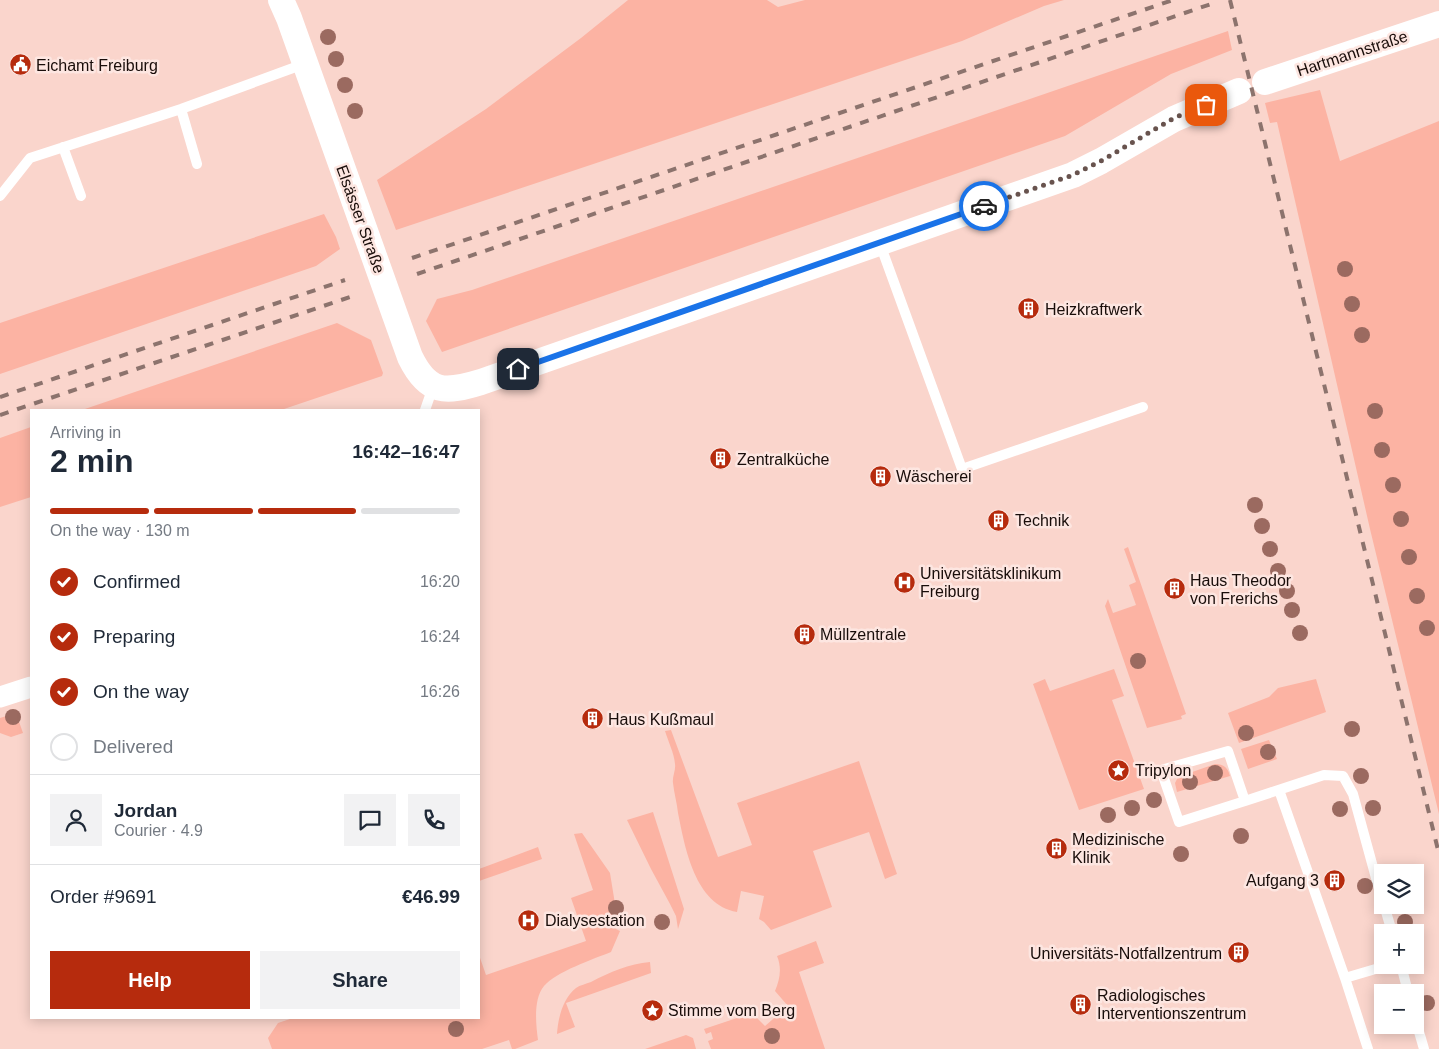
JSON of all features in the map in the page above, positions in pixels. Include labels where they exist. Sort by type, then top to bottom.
[{"type":"street","name":"Elsässer Straße","points":[[281,0],[400,330],[416,368],[434,386]]},
{"type":"street","name":"Hartmannstraße","points":[[1265,82],[1439,24]]},
{"type":"street","points":[[434,386],[445,389],[457,389],[481,382],[1073,175],[1101,161],[1174,118],[1239,91]]},
{"type":"street","points":[[0,697],[30,687]]},
{"type":"lane","points":[[0,196],[30,158],[63,146],[89,140],[305,64]]},
{"type":"lane","points":[[181,108],[197,164]]},
{"type":"lane","points":[[63,146],[80,196]]},
{"type":"lane","points":[[880,243],[962,468],[1143,407]]},
{"type":"lane","points":[[425,409],[434,386]]},
{"type":"lane","points":[[1245,801],[1228,751],[1162,770],[1179,822],[1245,801],[1279,790],[1324,775],[1343,776],[1353,794],[1374,871]]},
{"type":"lane","points":[[1279,790],[1346,978],[1368,1049]]},
{"type":"lane","points":[[1346,978],[1374,970]]},
{"type":"lane","points":[[1420,1034],[1424,1049]]},
{"type":"shaded area","points":[[628,0],[767,0],[778,7],[805,0],[1064,0],[1044,6],[962,41],[396,230],[377,180],[486,109],[581,38]]},
{"type":"shaded area","points":[[1228,31],[1232,50],[1171,74],[1065,136],[442,352],[426,321],[437,299],[472,290]]},
{"type":"shaded area","points":[[1320,90],[1340,161],[1439,121],[1439,814],[1370,529],[1277,122],[1270,123],[1265,103]]},
{"type":"shaded area","points":[[324,214],[340,249],[316,266],[0,374],[0,323]]},
{"type":"shaded area","points":[[337,323],[371,340],[383,373],[382,376],[284,409],[85,409]]},
{"type":"shaded area","points":[[30,427],[30,497],[0,507],[0,438]]},
{"type":"shaded area","points":[[1128,547],[1186,714],[1181,716],[1182,719],[1147,728],[1105,606],[1108,599],[1113,613],[1136,605],[1129,585],[1136,582],[1124,549]]},
{"type":"shaded area","points":[[1114,669],[1124,696],[1112,700],[1144,789],[1079,810],[1033,684],[1045,679],[1050,691]]},
{"type":"shaded area","points":[[1316,679],[1326,712],[1239,743],[1228,713],[1269,697],[1278,688]]},
{"type":"shaded area","points":[[16,713],[23,733],[11,737],[0,733],[0,718]]},
{"type":"shaded area","points":[[671,730],[718,857],[752,845],[737,803],[859,761],[897,874],[885,879],[869,832],[813,851],[832,907],[771,930],[759,919],[764,896],[741,891],[737,912],[723,907],[711,898],[702,887],[694,873],[684,842],[673,787],[674,760],[665,731]]},
{"type":"shaded area","points":[[1269,740],[1277,759],[1248,769],[1241,749]]},
{"type":"shaded area","points":[[1215,764],[1225,767],[1230,776],[1177,792],[1175,783],[1178,777]]},
{"type":"shaded area","points":[[653,812],[684,909],[678,929],[676,916],[627,820]]},
{"type":"shaded area","points":[[582,833],[610,873],[615,904],[612,927],[620,931],[611,952],[566,971],[544,986],[537,1005],[538,1040],[515,1049],[512,1049],[509,1040],[482,1049],[272,1049],[268,1038],[278,1023],[290,1019],[480,1019],[480,958],[486,975],[586,941],[571,898],[593,890],[574,834]]},
{"type":"shaded area","points":[[538,847],[542,859],[480,881],[480,869]]},
{"type":"shaded area","points":[[816,941],[824,963],[799,972],[825,1049],[711,1049],[708,1041],[713,1039],[711,1032],[706,1034],[704,1029],[752,1013],[765,1026],[788,1006],[775,991],[780,974],[777,956]]},
{"type":"shaded area","points":[[650,962],[651,973],[566,1003],[575,1027],[557,1034],[562,1009],[571,992],[576,988],[620,969]]},
{"type":"shaded area","points":[[686,1035],[693,1038],[696,1049],[645,1049]]},
{"type":"railway","points":[[412,258],[1173,0]]},
{"type":"railway","points":[[1230,0],[1439,854]]},
{"type":"railway","points":[[417,274],[1217,2]]},
{"type":"railway","points":[[0,397],[345,280]]},
{"type":"railway","points":[[0,415],[350,297]]},
{"type":"way so far","points":[[984,206],[1073,175],[1101,161],[1174,118],[1206,105]]},
{"type":"place","name":"Eichamt Freiburg","points":[[20,65]]},
{"type":"place","name":"Heizkraftwerk","points":[[1029,309]]},
{"type":"place","name":"Zentralküche","points":[[721,459]]},
{"type":"place","name":"Wäscherei","points":[[880,476]]},
{"type":"place","name":"Technik","points":[[999,520]]},
{"type":"place","name":"Universitätsklinikum Freiburg","points":[[904,582]]},
{"type":"place","name":"Haus Theodor von Frerichs","points":[[1174,589]]},
{"type":"place","name":"Müllzentrale","points":[[804,634]]},
{"type":"place","name":"Haus Kußmaul","points":[[592,719]]},
{"type":"place","name":"Tripylon","points":[[1119,770]]},
{"type":"place","name":"Medizinische Klinik","points":[[1056,848]]},
{"type":"place","name":"Aufgang 3","points":[[1335,880]]},
{"type":"place","name":"Dialysestation","points":[[529,920]]},
{"type":"place","name":"Universitäts-Notfallzentrum","points":[[1238,953]]},
{"type":"place","name":"Radiologisches Interventionszentrum","points":[[1081,1004]]},
{"type":"place","name":"Stimme vom Berg","points":[[652,1010]]},
{"type":"route","points":[[518,369],[984,206]]}]
